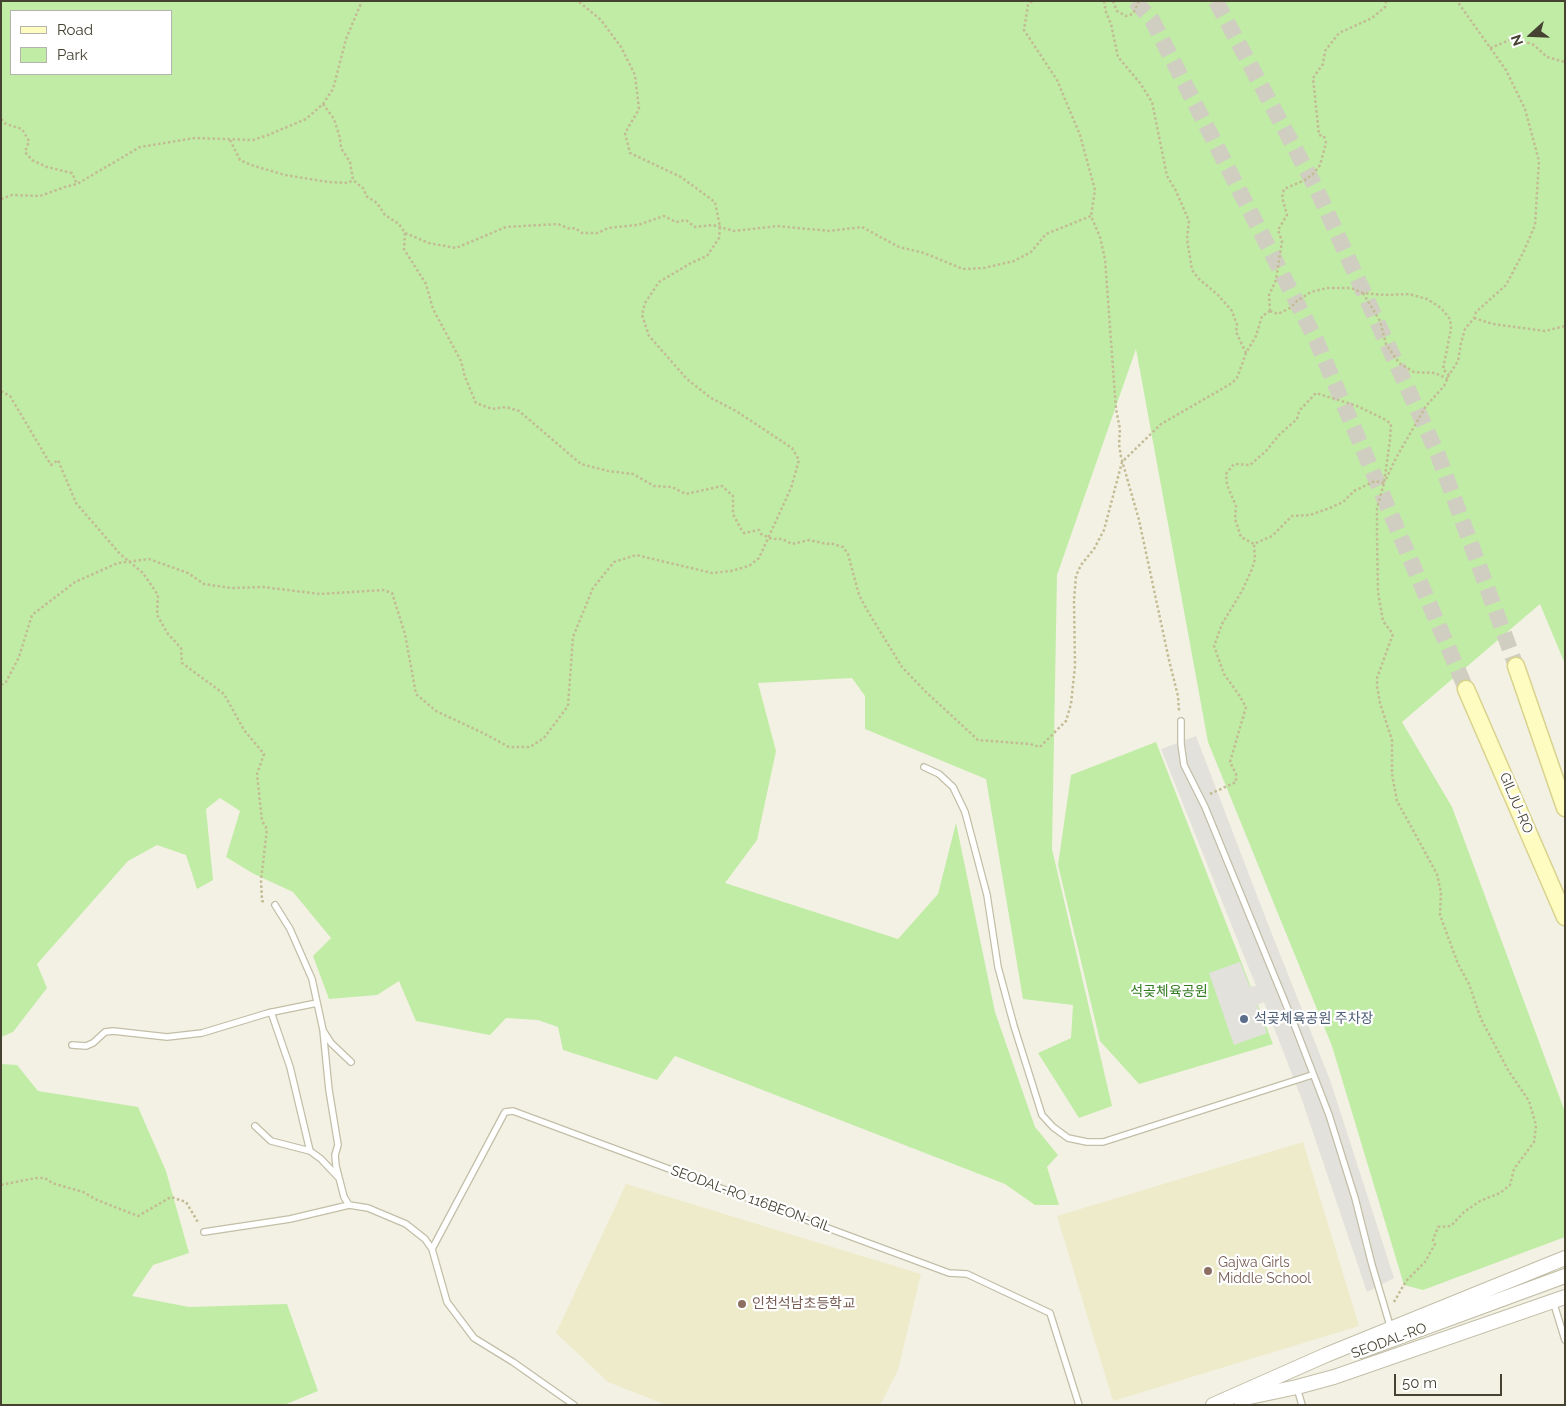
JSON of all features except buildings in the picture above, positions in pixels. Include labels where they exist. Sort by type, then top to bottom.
[{"type":"main road","points":[[1516,666],[1565,808]]},
{"type":"main road","name":"GILJU-RO","points":[[1466,689],[1565,917]]},
{"type":"street","points":[[1214,1405],[1326,1355],[1565,1258]]},
{"type":"street","name":"SEODAL-RO","points":[[1214,1405],[1565,1276]]},
{"type":"street","points":[[1214,1405],[1334,1377],[1559,1299]]},
{"type":"lane","points":[[1181,721],[1181,744],[1184,764],[1201,798],[1294,1024],[1312,1075],[1329,1115],[1355,1198],[1391,1329]]},
{"type":"lane","points":[[924,767],[939,774],[954,787],[965,812],[986,895],[998,967],[1014,1026],[1042,1115],[1053,1127],[1068,1138],[1087,1142],[1103,1142],[1312,1075]]},
{"type":"lane","points":[[275,905],[290,929],[312,979],[318,1003],[328,1090],[338,1145],[335,1155],[344,1198],[349,1205]]},
{"type":"lane","points":[[72,1045],[86,1046],[94,1043],[105,1032],[113,1031],[167,1037],[202,1033],[271,1012],[318,1003]]},
{"type":"lane","points":[[271,1012],[290,1067],[310,1151]]},
{"type":"lane","points":[[322,1030],[331,1043],[351,1062]]},
{"type":"lane","name":"SEODAL-RO 116BEON-GIL","points":[[432,1249],[505,1112],[513,1111],[949,1272],[967,1274],[1050,1313],[1079,1405]]},
{"type":"lane","points":[[255,1126],[271,1141],[310,1151],[321,1159],[339,1178]]},
{"type":"lane","points":[[204,1232],[290,1219],[349,1205],[368,1208],[406,1224],[425,1238],[432,1249],[448,1302],[474,1338],[521,1367],[574,1405]]},
{"type":"lane","points":[[1559,1299],[1565,1340]]},
{"type":"lane","points":[[1297,1387],[1302,1405]]},
{"type":"path","points":[[1,199],[12,195],[40,196],[77,184],[140,147],[195,138],[252,140],[306,119],[323,104],[332,89],[346,39],[362,1]]},
{"type":"path","points":[[1,685],[6,682],[19,657],[32,615],[75,582],[128,561],[149,559],[188,573],[204,584],[231,588],[263,587],[320,594],[383,590],[392,592],[405,634],[416,694],[436,711],[483,733],[509,748],[530,747],[544,738],[568,706],[573,637],[593,588],[614,562],[636,555],[696,571],[712,573],[731,571],[749,566],[759,558],[791,488],[799,460],[792,448],[736,411],[712,398],[687,379],[649,336],[642,315],[645,303],[659,282],[691,263],[708,256],[719,238],[720,227],[714,202],[682,177],[630,153],[625,133],[639,109],[636,75],[621,47],[600,20],[578,1]]},
{"type":"path","points":[[1032,1],[1028,5],[1024,30],[1057,80],[1080,135],[1095,190],[1091,216],[1100,237],[1105,259],[1116,409],[1120,429],[1119,444],[1122,462],[1139,520],[1178,696],[1181,721]]},
{"type":"path","points":[[1104,1],[1118,57],[1140,83],[1152,102],[1167,176],[1189,221],[1187,239],[1192,270],[1198,278],[1218,295],[1232,312],[1237,325],[1236,332],[1246,353]]},
{"type":"path","points":[[1113,1],[1117,11],[1126,16],[1133,14],[1139,1]]},
{"type":"path","points":[[1270,311],[1269,295],[1276,280],[1282,241],[1278,230],[1287,215],[1282,197],[1284,189],[1306,180],[1314,173],[1320,165],[1326,143],[1324,136],[1319,135],[1312,78],[1323,64],[1325,51],[1339,33],[1372,18],[1385,7],[1386,1]]},
{"type":"path","points":[[1384,482],[1426,406],[1444,386],[1458,361],[1465,329],[1474,318],[1476,312],[1506,285],[1523,253],[1535,224],[1538,161],[1526,109],[1506,70],[1457,1]]},
{"type":"path","points":[[1490,48],[1515,38],[1534,45],[1547,57],[1565,62]]},
{"type":"path","points":[[323,104],[334,119],[341,148],[350,162],[353,180],[364,189],[366,196],[377,203],[385,215],[399,224],[405,233],[429,243],[456,248],[506,227],[558,224],[570,230],[576,228],[582,233],[598,233],[608,228],[638,225],[664,216],[676,222],[686,220],[695,227],[713,225],[734,231],[778,226],[829,231],[862,227],[899,247],[924,253],[963,268],[984,268],[1014,260],[1032,252],[1046,234],[1091,216]]},
{"type":"path","points":[[1,119],[6,124],[22,128],[29,141],[25,152],[32,160],[46,167],[72,173],[77,184]]},
{"type":"path","points":[[230,140],[240,160],[251,165],[284,175],[348,183],[353,180]]},
{"type":"path","points":[[405,233],[404,249],[426,284],[433,309],[461,361],[465,377],[476,403],[492,408],[506,407],[519,411],[581,464],[608,471],[633,474],[654,486],[672,487],[686,494],[722,486],[733,496],[733,514],[744,533],[759,530],[769,538],[782,539],[792,544],[809,540],[843,547],[848,554],[859,595],[867,610],[902,667],[926,692],[978,740],[1030,744],[1040,747],[1066,721],[1071,704],[1074,666],[1076,576],[1104,530],[1122,462],[1161,424],[1232,383],[1237,378],[1246,353],[1256,336],[1262,316],[1270,311]]},
{"type":"path","points":[[1270,311],[1278,314],[1290,308],[1297,300],[1311,292],[1328,288],[1351,288],[1363,293],[1385,295],[1409,294],[1427,299],[1441,308],[1450,319],[1451,329],[1443,369],[1449,375]]},
{"type":"path","points":[[1363,293],[1380,321],[1386,344],[1399,363],[1414,372],[1435,373],[1448,379]]},
{"type":"path","points":[[1474,318],[1493,324],[1545,331],[1565,326]]},
{"type":"path","points":[[1,391],[10,396],[51,465],[58,460],[76,503],[120,554],[143,573],[158,595],[157,615],[168,634],[181,648],[182,663],[224,694],[244,730],[264,754],[257,774],[262,821],[267,829],[261,880],[262,900],[275,905]]},
{"type":"path","points":[[1254,544],[1241,537],[1235,519],[1236,506],[1227,485],[1226,474],[1234,464],[1250,464],[1266,451],[1280,434],[1297,419],[1299,411],[1316,393],[1357,406],[1386,420],[1390,424],[1390,440],[1384,482],[1377,508],[1378,592],[1383,621],[1393,634],[1377,678],[1377,686],[1380,703],[1392,740],[1392,774],[1397,801],[1437,874],[1441,893],[1440,915],[1458,964],[1470,984],[1480,1019],[1508,1070],[1529,1101],[1536,1125],[1534,1142],[1514,1169],[1510,1185],[1500,1194],[1480,1201],[1464,1212],[1451,1226],[1438,1227],[1433,1240],[1435,1244],[1425,1262],[1406,1281],[1386,1315]]},
{"type":"path","points":[[1254,544],[1272,536],[1292,516],[1310,515],[1330,508],[1343,502],[1354,491],[1375,481],[1384,482]]},
{"type":"path","points":[[1201,798],[1236,782],[1236,774],[1230,762],[1246,707],[1224,674],[1214,646],[1222,624],[1242,591],[1252,569],[1255,560],[1254,544]]},
{"type":"path","points":[[1,1184],[45,1178],[52,1183],[83,1192],[138,1216],[171,1199],[171,1197],[186,1202],[204,1232]]},
{"type":"shaded area","name":"석곶체육공원 주차장","points":[[1196,736],[1330,1080],[1394,1278],[1367,1292],[1302,1100],[1264,1002],[1257,1005],[1267,1033],[1234,1045],[1209,973],[1240,962],[1250,987],[1256,986],[1161,749]]},
{"type":"shaded area","name":"Gajwa Girls Middle School","points":[[1303,1142],[1359,1326],[1113,1401],[1057,1216]]},
{"type":"shaded area","name":"인천석남초등학교","points":[[626,1184],[921,1274],[898,1370],[880,1405],[666,1405],[608,1382],[556,1333]]},
{"type":"green space","points":[[1,1],[1565,1],[1565,664],[1540,604],[1402,722],[1452,807],[1565,1112],[1565,1237],[1423,1290],[1404,1285],[1332,1046],[1208,742],[1136,349],[1057,575],[1052,849],[1112,1106],[1079,1118],[1038,1053],[1071,1038],[1073,1005],[1023,999],[986,779],[865,729],[865,696],[852,678],[758,683],[776,751],[757,840],[725,883],[898,939],[938,894],[956,823],[995,1012],[1035,1127],[1058,1155],[1047,1167],[1059,1205],[1035,1205],[1005,1184],[675,1056],[657,1080],[563,1050],[558,1027],[538,1020],[506,1018],[490,1035],[416,1021],[399,981],[377,995],[329,999],[313,956],[331,938],[293,892],[254,874],[226,857],[240,811],[220,798],[206,809],[213,880],[197,889],[186,855],[157,845],[128,861],[37,964],[47,988],[13,1032],[1,1037]]},
{"type":"green space","name":"석곶체육공원","points":[[1156,742],[1273,1044],[1139,1084],[1100,1041],[1058,865],[1071,775]]},
{"type":"green space","points":[[1,1064],[17,1065],[38,1091],[138,1107],[166,1171],[189,1253],[153,1265],[132,1296],[189,1307],[287,1304],[318,1391],[284,1405],[1,1405]]},
{"type":"tunnel","points":[[1135,1],[1152,20],[1316,340],[1466,689]]},
{"type":"tunnel","points":[[1216,1],[1317,190],[1438,455],[1516,666]]},
{"type":"place","name":"석곶체육공원 주차장","points":[[1244,1019]]},
{"type":"place","name":"Gajwa Girls Middle School","points":[[1208,1271]]},
{"type":"place","name":"인천석남초등학교","points":[[742,1304]]}]
